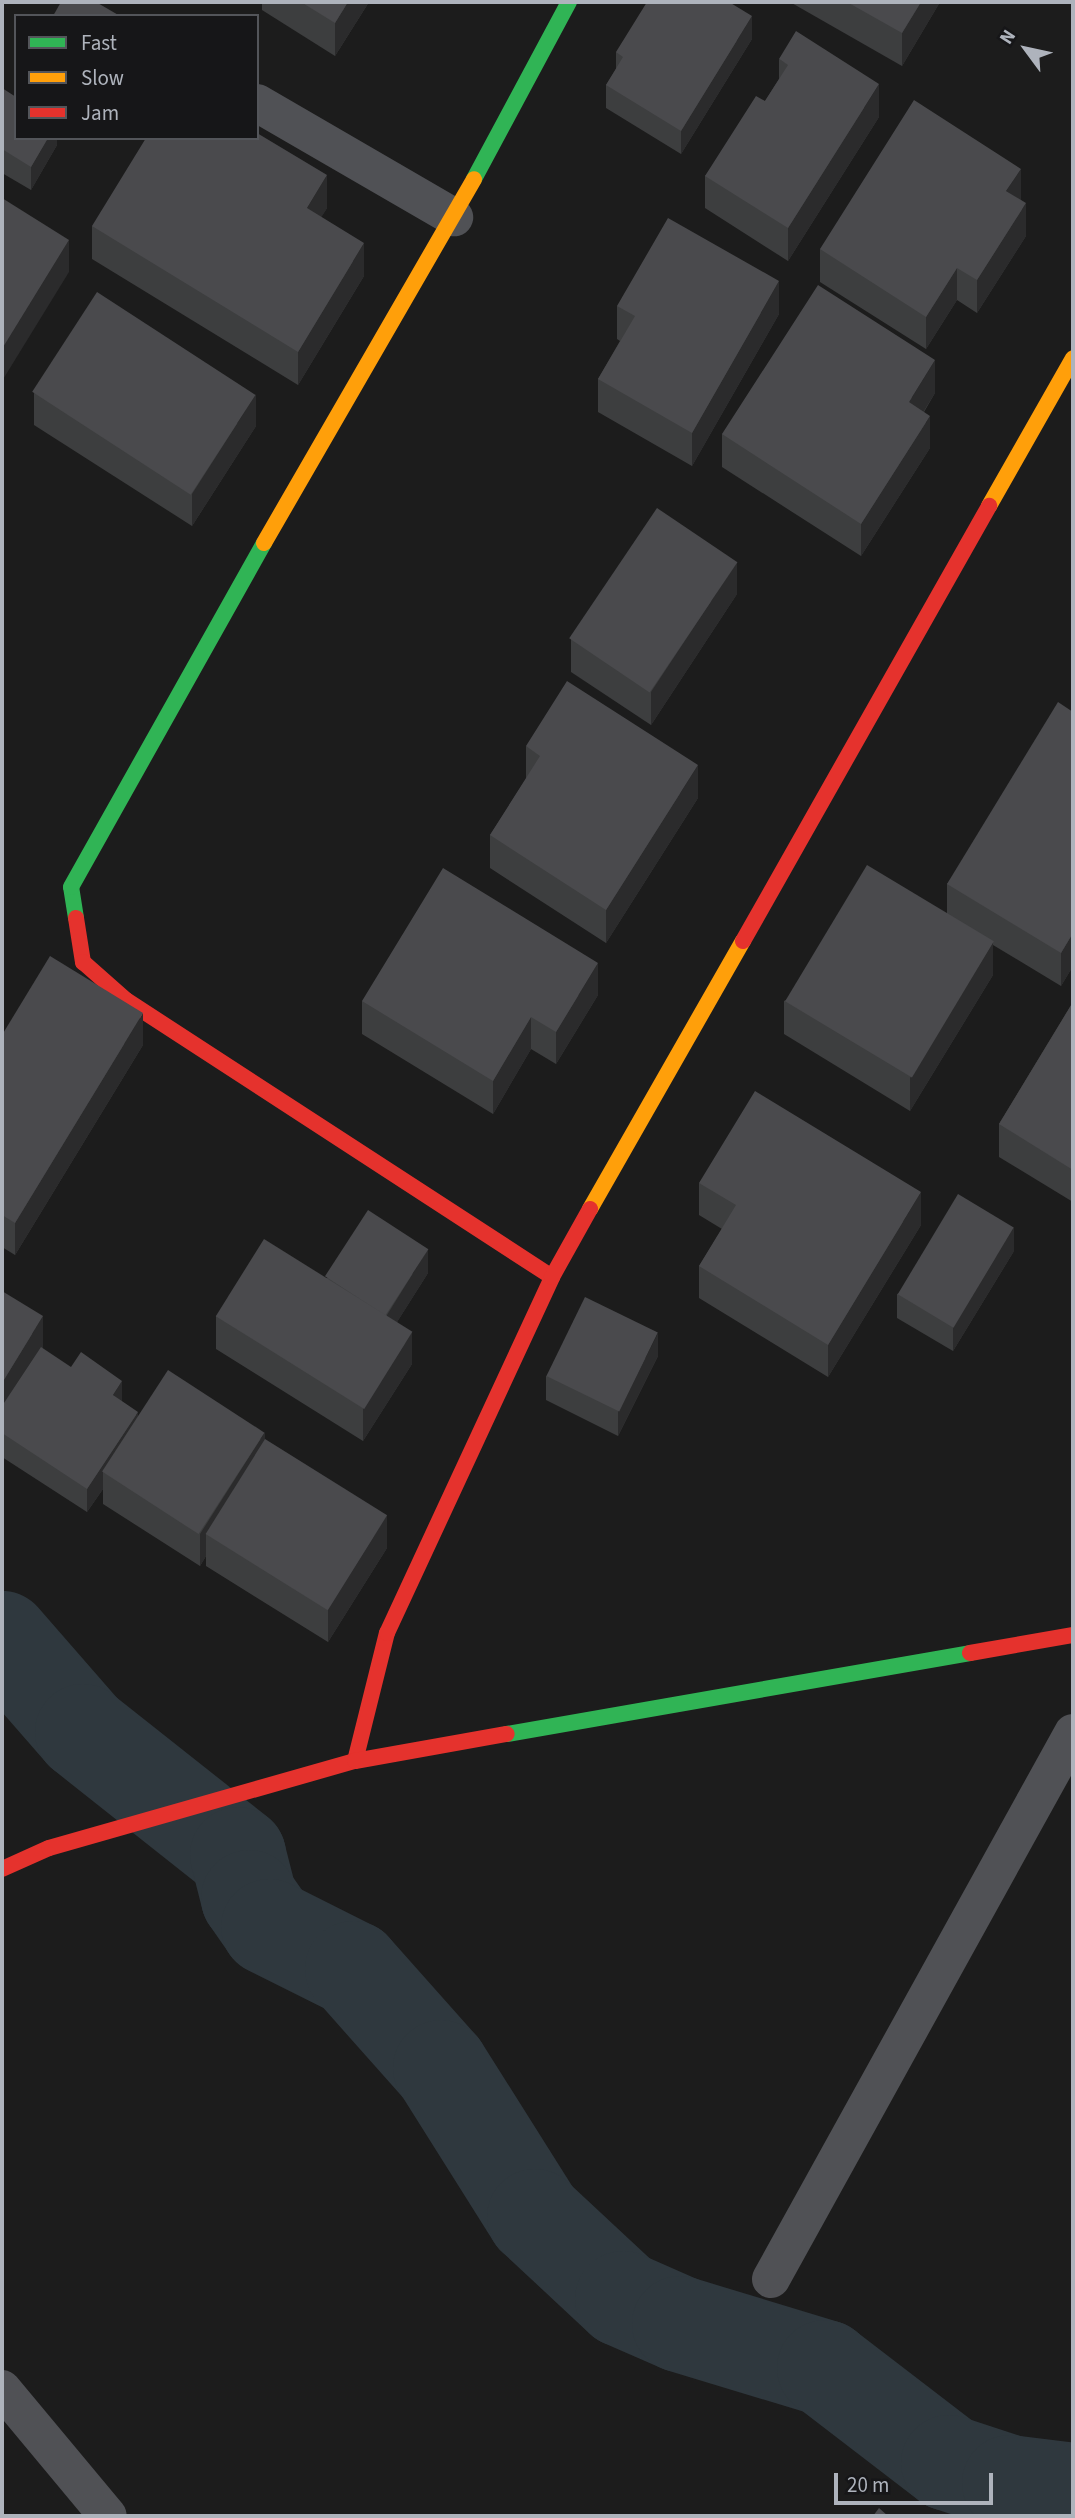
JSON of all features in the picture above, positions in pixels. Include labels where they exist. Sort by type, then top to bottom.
[{"type":"street","points":[[551,1277],[126,1000],[83,961],[71,887],[148,741],[454,217],[569,2]]},
{"type":"street","points":[[259,104],[454,217]]},
{"type":"street","points":[[355,1761],[387,1633],[551,1277],[1073,358]]},
{"type":"street","points":[[2,1869],[48,1848],[211,1804],[355,1761],[1073,1635]]},
{"type":"street","points":[[771,2279],[1073,1733]]},
{"type":"street","points":[[2,2389],[108,2516]]},
{"type":"building","points":[[61,2],[96,2],[117,14],[54,14]]},
{"type":"building","points":[[301,2],[348,2],[335,23]]},
{"type":"building","points":[[647,2],[729,2],[752,16],[681,131],[606,85],[623,57],[616,52]]},
{"type":"building","points":[[847,2],[921,2],[902,33]]},
{"type":"building","points":[[796,31],[879,84],[788,228],[705,176],[756,96],[765,101],[788,65],[779,59]]},
{"type":"building","points":[[2,88],[14,96],[14,140],[47,140],[31,167],[2,149]]},
{"type":"building","points":[[914,100],[1021,169],[1006,191],[1026,203],[977,280],[957,268],[926,317],[820,249]]},
{"type":"building","points":[[259,134],[327,175],[307,208],[364,243],[298,352],[92,226],[145,140],[259,140]]},
{"type":"building","points":[[2,198],[69,240],[2,349]]},
{"type":"building","points":[[668,218],[779,281],[692,433],[598,379],[635,316],[617,306]]},
{"type":"building","points":[[818,285],[935,360],[909,402],[930,416],[861,524],[722,434]]},
{"type":"building","points":[[97,292],[256,395],[191,495],[32,392]]},
{"type":"building","points":[[657,508],[737,562],[650,692],[569,638]]},
{"type":"building","points":[[567,681],[698,765],[606,910],[490,835],[540,756],[526,746]]},
{"type":"building","points":[[1058,702],[1073,712],[1073,933],[1061,953],[947,884]]},
{"type":"building","points":[[867,865],[994,941],[912,1078],[785,1001]]},
{"type":"building","points":[[443,868],[598,963],[556,1032],[531,1017],[493,1081],[362,1001]]},
{"type":"building","points":[[50,956],[143,1013],[15,1223],[2,1215],[2,1035]]},
{"type":"building","points":[[1073,1002],[1073,1170],[999,1124]]},
{"type":"building","points":[[755,1091],[921,1192],[828,1345],[699,1266],[736,1205],[699,1183]]},
{"type":"building","points":[[958,1194],[1014,1227],[953,1328],[898,1294]]},
{"type":"building","points":[[368,1210],[428,1249],[385,1315],[325,1276]]},
{"type":"building","points":[[264,1239],[412,1332],[364,1409],[216,1316]]},
{"type":"building","points":[[2,1291],[43,1316],[2,1383]]},
{"type":"building","points":[[585,1297],[658,1333],[619,1412],[546,1376]]},
{"type":"building","points":[[41,1347],[71,1367],[81,1352],[122,1381],[113,1395],[138,1412],[87,1489],[2,1433],[2,1406]]},
{"type":"building","points":[[168,1370],[264,1433],[199,1534],[102,1471]]},
{"type":"building","points":[[265,1439],[387,1515],[328,1610],[206,1534]]},
{"type":"building","points":[[879,2508],[888,2516],[873,2516]]},
{"type":"waterway","points":[[2,1639],[83,1732],[238,1855],[249,1898],[269,1927],[353,1969],[441,2068],[535,2217],[623,2299],[680,2324],[825,2368],[949,2463],[1010,2483],[1073,2491]]},
{"type":"traffic: fast","points":[[474,179],[569,2]]},
{"type":"traffic: fast","points":[[76,918],[71,887],[264,543]]},
{"type":"traffic: fast","points":[[507,1734],[970,1653]]},
{"type":"traffic: slow","points":[[264,543],[474,179]]},
{"type":"traffic: slow","points":[[989,506],[1073,358]]},
{"type":"traffic: slow","points":[[590,1209],[743,941]]},
{"type":"traffic: jam","points":[[743,941],[989,506]]},
{"type":"traffic: jam","points":[[76,918],[83,962],[126,1000],[552,1277]]},
{"type":"traffic: jam","points":[[355,1761],[387,1633],[552,1277],[590,1209]]},
{"type":"traffic: jam","points":[[970,1653],[1073,1635]]},
{"type":"traffic: jam","points":[[2,1869],[49,1848],[355,1761],[507,1734]]}]
